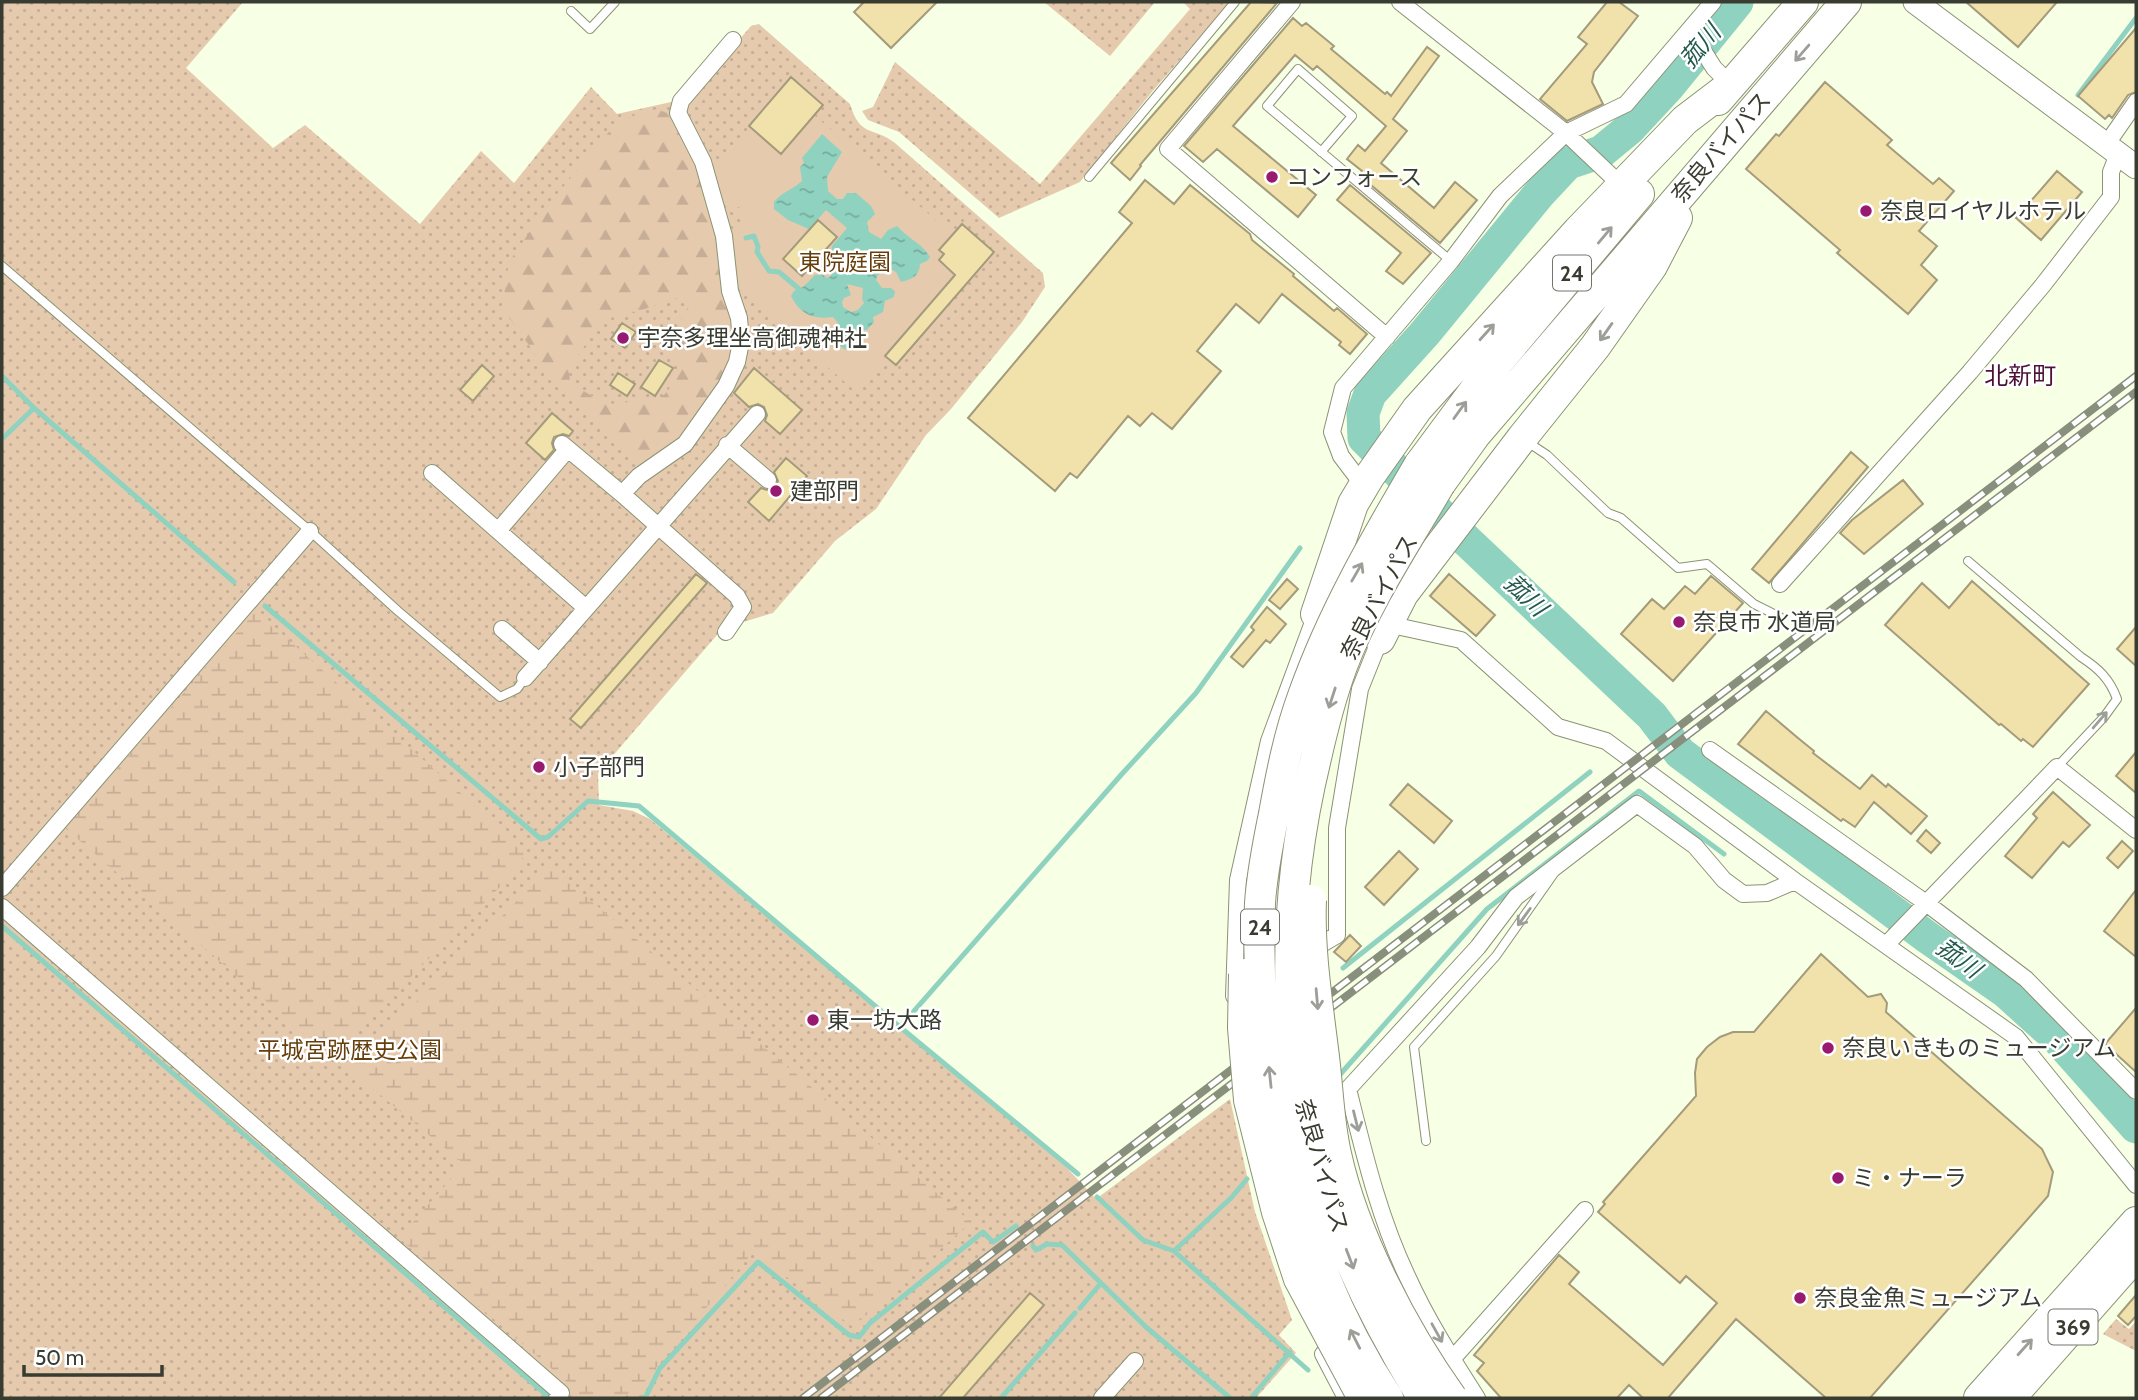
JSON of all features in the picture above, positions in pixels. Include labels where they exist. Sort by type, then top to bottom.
[{"type":"highway","name":"奈良バイパス","points":[[1423,1398],[1392,1348],[1354,1270],[1326,1197],[1305,1114],[1295,1049],[1290,988],[1291,910],[1300,833],[1326,718],[1342,666],[1369,605],[1429,475],[1477,387],[1803,2]]},
{"type":"highway","name":"奈良バイパス","points":[[1388,1398],[1341,1312],[1306,1225],[1283,1147],[1272,1094],[1262,980],[1260,901],[1283,764],[1303,696],[1349,586],[1429,475],[1476,435],[1846,2]]},
{"type":"highway","points":[[1315,614],[1345,527],[1366,481],[1417,409],[1685,120],[1731,85]]},
{"type":"highway","points":[[1384,632],[1404,594],[1521,438],[1595,347],[1652,266],[1703,168]]},
{"type":"highway","points":[[1283,764],[1260,822],[1249,868],[1243,1028],[1249,1100],[1277,1212],[1299,1279],[1363,1398]]},
{"type":"highway","name":"24","points":[[1310,784],[1313,843],[1310,926],[1326,1071],[1328,1116],[1336,1157],[1353,1211],[1375,1264],[1433,1371],[1452,1398]]},
{"type":"highway","name":"369","points":[[1979,1398],[2136,1222]]},
{"type":"highway","name":"369","points":[[2010,1398],[2136,1255]]},
{"type":"street","points":[[1292,2],[1168,149],[1387,338]]},
{"type":"street","points":[[1400,2],[1566,133],[1622,186]]},
{"type":"street","points":[[1366,481],[1341,456],[1332,432],[1343,388],[1451,261],[1500,196],[1566,133],[1626,104],[1713,2]]},
{"type":"street","points":[[1915,2],[2120,155]]},
{"type":"street","points":[[1690,30],[1714,68],[1731,85]]},
{"type":"street","points":[[622,494],[639,476],[685,444],[726,386],[737,362],[741,342],[739,318],[730,291],[724,236],[703,162],[678,113],[681,101],[733,40]]},
{"type":"street","points":[[1780,584],[1961,382],[2043,285],[2110,197],[2110,172],[2120,155],[2136,102]]},
{"type":"street","points":[[525,678],[757,414]]},
{"type":"street","points":[[727,445],[768,480]]},
{"type":"street","points":[[498,531],[565,447],[737,596],[743,607],[726,632]]},
{"type":"street","points":[[432,473],[586,608]]},
{"type":"street","points":[[2,888],[310,531]]},
{"type":"street","points":[[1384,632],[1360,689],[1337,828],[1336,935],[1234,996],[1238,880],[1269,741],[1315,614],[1384,632],[1461,640],[1558,727],[1606,741],[1795,881],[2016,1037],[2136,1185]]},
{"type":"street","points":[[502,629],[540,662]]},
{"type":"street","points":[[1710,750],[1926,903],[2026,979],[2136,1091]]},
{"type":"street","points":[[1886,945],[2057,767],[2136,830]]},
{"type":"street","points":[[1346,1398],[1298,1304],[1266,1216],[1243,1127],[1348,1089],[1478,947],[1516,897],[1637,804],[1695,846],[1724,880],[1743,894],[1768,892],[1795,881]]},
{"type":"street","points":[[2,907],[551,1384],[561,1393],[558,1397]]},
{"type":"street","points":[[1348,1089],[1374,1191],[1402,1264],[1439,1337],[1477,1398]]},
{"type":"street","points":[[1415,1398],[1453,1360],[1585,1210]]},
{"type":"street","points":[[1102,1398],[1135,1361]]},
{"type":"lane","points":[[571,11],[590,29],[615,2]]},
{"type":"lane","points":[[1089,177],[1235,2]]},
{"type":"lane","points":[[1321,152],[1353,116],[1298,69],[1267,106],[1321,152],[1451,261]]},
{"type":"lane","points":[[2,265],[500,697],[517,689],[525,678]]},
{"type":"lane","points":[[1521,438],[1547,455],[1608,513],[1621,519],[1678,568],[1707,564],[1754,604],[1780,617]]},
{"type":"lane","points":[[1968,561],[2081,657],[2098,668],[2113,687],[2117,699],[2104,717],[2057,767]]},
{"type":"lane","points":[[1426,1141],[1415,1047],[1496,956],[1562,861]]},
{"type":"green space","name":"平城宮跡歴史公園","points":[[2,2],[243,2],[186,68],[273,148],[305,125],[420,224],[481,151],[514,183],[591,87],[617,114],[689,98],[751,26],[759,24],[850,104],[863,127],[895,143],[1043,273],[1045,287],[1022,322],[951,409],[926,435],[876,509],[835,541],[773,613],[723,628],[598,773],[599,805],[633,811],[650,819],[1067,1168],[1096,1199],[1230,1099],[1255,1212],[1292,1320],[1279,1335],[1296,1353],[1256,1398],[2,1398]]},
{"type":"green space","points":[[1044,2],[1155,2],[1110,56]]},
{"type":"green space","points":[[1183,2],[1230,2],[1151,93],[1080,182],[999,218],[899,132],[868,120],[862,111],[873,107],[895,62],[1040,184],[1190,9]]},
{"type":"green space","name":"東院庭園","points":[[785,90],[974,253],[855,391],[738,288],[731,243],[747,219],[739,207],[728,211],[712,174]]},
{"type":"green space","points":[[657,109],[674,116],[700,165],[718,223],[735,330],[729,361],[706,408],[676,446],[647,463],[640,461],[543,369],[502,308],[509,262],[548,205],[608,133],[626,118]],"holes":[[[680,297],[686,300],[689,306],[681,318],[684,331],[672,341],[666,353],[679,369],[670,387],[656,401],[640,396],[625,403],[614,404],[593,396],[570,381],[572,364],[599,325],[624,311],[636,312]]]},
{"type":"green space","points":[[256,611],[527,852],[499,888],[331,1057],[65,828]]},
{"type":"green space","points":[[551,867],[971,1222],[853,1327],[753,1252],[640,1387],[623,1398],[571,1398],[573,1387],[399,1238],[464,1164],[349,1069]]},
{"type":"green space","points":[[2116,1319],[2129,1329],[2136,1321],[2136,1351],[2103,1334]]},
{"type":"water","points":[[822,134],[842,152],[827,177],[828,191],[837,199],[843,199],[847,193],[856,193],[871,206],[875,214],[867,222],[869,232],[881,239],[888,230],[897,226],[930,257],[920,264],[916,275],[908,280],[901,282],[896,272],[887,267],[877,276],[876,280],[882,288],[895,291],[894,297],[885,301],[883,312],[873,317],[874,322],[867,330],[851,332],[855,338],[854,344],[847,350],[837,342],[835,332],[838,323],[833,317],[820,318],[803,312],[791,296],[815,275],[827,278],[831,276],[833,265],[839,267],[848,262],[849,256],[844,254],[844,259],[835,260],[831,257],[832,246],[847,228],[826,210],[809,229],[788,220],[774,209],[777,199],[802,181],[802,158]],"holes":[[[847,284],[863,288],[864,303],[858,310],[851,312],[843,307],[844,298],[851,295]]]},
{"type":"building","points":[[864,2],[937,2],[891,48],[854,12]]},
{"type":"building","points":[[1251,2],[1277,3],[1130,180],[1111,163]]},
{"type":"building","points":[[1607,2],[1619,2],[1638,16],[1594,72],[1592,82],[1603,104],[1567,121],[1540,99],[1587,44],[1578,37]]},
{"type":"building","points":[[1966,2],[2057,2],[2018,47]]},
{"type":"building","points":[[1293,18],[1302,26],[1306,23],[1334,46],[1331,49],[1385,94],[1387,92],[1391,96],[1427,47],[1439,56],[1393,119],[1407,131],[1381,163],[1434,208],[1455,182],[1477,200],[1440,243],[1359,175],[1362,171],[1347,159],[1358,145],[1365,151],[1386,126],[1317,66],[1313,70],[1295,55],[1233,126],[1316,195],[1298,217],[1217,149],[1203,162],[1184,146]]},
{"type":"building","points":[[2136,28],[2136,92],[2128,95],[2112,118],[2109,115],[2105,119],[2078,96]]},
{"type":"building","points":[[791,77],[823,105],[781,154],[749,126]]},
{"type":"building","name":"奈良ロイヤルホテル","points":[[1825,82],[1892,140],[1887,145],[1933,184],[1939,178],[1954,191],[1919,231],[1937,246],[1921,265],[1937,280],[1908,314],[1837,253],[1840,250],[1746,169],[1776,134],[1779,136]]},
{"type":"building","points":[[2057,171],[2082,192],[2041,240],[2016,218]]},
{"type":"building","points":[[1145,180],[1174,204],[1190,185],[1250,234],[1252,240],[1334,311],[1337,308],[1367,334],[1350,354],[1339,345],[1341,342],[1282,294],[1259,323],[1236,304],[1197,351],[1221,371],[1172,429],[1152,413],[1140,426],[1128,416],[1077,478],[1070,473],[1055,491],[968,418],[1132,223],[1119,212]]},
{"type":"building","points":[[1350,185],[1431,253],[1403,284],[1386,271],[1401,253],[1337,200]]},
{"type":"building","points":[[818,220],[837,237],[802,276],[783,259]]},
{"type":"building","points":[[962,224],[994,252],[896,365],[885,356],[955,275],[939,260],[944,254],[939,250]]},
{"type":"building","points":[[622,323],[636,332],[625,348],[611,339]]},
{"type":"building","points":[[659,360],[673,368],[655,396],[641,387]]},
{"type":"building","points":[[482,365],[494,376],[473,401],[460,390]]},
{"type":"building","points":[[754,368],[802,410],[780,434],[765,421],[767,415],[764,407],[758,404],[749,407],[734,393]]},
{"type":"building","points":[[618,373],[635,384],[627,396],[610,385]]},
{"type":"building","points":[[552,413],[573,431],[569,436],[563,434],[554,437],[554,450],[545,460],[526,443]]},
{"type":"building","points":[[1851,452],[1868,467],[1769,583],[1752,569]]},
{"type":"building","name":"建部門","points":[[786,458],[807,476],[769,521],[748,502],[761,488],[767,490],[775,487],[778,481],[774,472]]},
{"type":"building","points":[[1903,480],[1923,504],[1864,554],[1840,533],[1852,520]]},
{"type":"building","points":[[696,574],[707,583],[581,728],[570,719]]},
{"type":"building","points":[[1449,574],[1495,615],[1476,636],[1430,596]]},
{"type":"building","name":"奈良市 水道局","points":[[1711,576],[1743,603],[1673,681],[1621,634],[1652,599],[1664,609],[1685,586],[1695,594]]},
{"type":"building","points":[[1287,579],[1298,589],[1280,609],[1269,600]]},
{"type":"building","points":[[1972,581],[2089,684],[2033,747],[1999,725],[1885,625],[1922,583],[1949,608]]},
{"type":"building","points":[[1267,607],[1286,624],[1270,643],[1266,640],[1243,667],[1231,657],[1254,630],[1251,627]]},
{"type":"building","points":[[2136,627],[2136,666],[2117,649]]},
{"type":"building","points":[[1766,711],[1814,751],[1813,753],[1860,789],[1872,775],[1886,787],[1888,784],[1927,816],[1911,834],[1874,802],[1855,827],[1843,819],[1841,821],[1738,744]]},
{"type":"building","points":[[2136,752],[2136,793],[2116,776]]},
{"type":"building","points":[[1408,784],[1452,821],[1434,843],[1390,805]]},
{"type":"building","points":[[2053,792],[2090,825],[2069,847],[2063,842],[2032,878],[2005,856],[2037,818],[2033,814]]},
{"type":"building","points":[[1926,830],[1940,843],[1931,853],[1917,841]]},
{"type":"building","points":[[2122,841],[2133,851],[2118,868],[2107,858]]},
{"type":"building","points":[[1399,851],[1418,869],[1384,905],[1365,887]]},
{"type":"building","points":[[2136,890],[2136,957],[2104,931]]},
{"type":"building","points":[[1350,935],[1361,946],[1346,962],[1334,952]]},
{"type":"building","name":"ミ・ナーラ","points":[[1821,954],[1868,997],[1881,994],[1887,1003],[1886,1012],[2042,1149],[2053,1172],[2048,1196],[1870,1398],[1826,1398],[1736,1319],[1668,1398],[1643,1398],[1629,1385],[1617,1398],[1501,1398],[1477,1371],[1484,1363],[1474,1355],[1559,1255],[1579,1272],[1569,1284],[1663,1365],[1717,1303],[1686,1276],[1680,1283],[1598,1212],[1605,1204],[1603,1202],[1696,1096],[1697,1059],[1707,1047],[1720,1037],[1733,1032],[1754,1032]]},
{"type":"building","points":[[2136,1008],[2136,1072],[2105,1044]]},
{"type":"building","points":[[1030,1293],[1044,1305],[963,1398],[939,1398]]},
{"type":"building","points":[[2136,1295],[2136,1316],[2128,1325],[2118,1316]]},
{"type":"waterway","name":"菰川","points":[[1737,2],[1668,87],[1629,129],[1601,152],[1568,163],[1539,194],[1425,333],[1370,394],[1363,413],[1364,438],[1467,541],[1652,716],[1680,753],[1927,937],[2006,992],[2057,1038],[2136,1127]]},
{"type":"waterway","points":[[2078,95],[2136,18]]},
{"type":"waterway","points":[[746,238],[754,236],[757,252],[769,271],[779,272],[799,289]]},
{"type":"waterway","points":[[2,376],[34,408],[234,582]]},
{"type":"waterway","points":[[2,439],[34,408]]},
{"type":"waterway","points":[[900,1027],[1196,693],[1300,548]]},
{"type":"waterway","points":[[265,606],[541,839],[548,837],[588,801],[639,806],[1078,1174]]},
{"type":"waterway","points":[[1343,968],[1590,772]]},
{"type":"waterway","points":[[1336,1079],[1487,909],[1639,791],[1724,854]]},
{"type":"waterway","points":[[2,926],[550,1398]]},
{"type":"waterway","points":[[1174,1251],[1231,1198],[1247,1179]]},
{"type":"waterway","points":[[1097,1197],[1143,1240],[1174,1251],[1308,1370]]},
{"type":"waterway","points":[[642,1398],[646,1396],[660,1368],[758,1262],[849,1335],[859,1337],[870,1323],[983,1232],[993,1242],[1016,1226]]},
{"type":"waterway","points":[[1033,1246],[1036,1250],[1047,1244],[1062,1245],[1146,1327],[1230,1398]]},
{"type":"waterway","points":[[1080,1308],[1101,1283]]},
{"type":"waterway","points":[[1001,1398],[1075,1313]]},
{"type":"waterway","points":[[1251,1398],[1290,1352]]},
{"type":"railway","points":[[803,1398],[2136,376]]},
{"type":"railway","points":[[821,1398],[2136,392]]},
{"type":"place","name":"コンフォース","points":[[1272,177]]},
{"type":"place","name":"奈良ロイヤルホテル","points":[[1866,211]]},
{"type":"place","name":"宇奈多理坐高御魂神社","points":[[623,338]]},
{"type":"place","name":"建部門","points":[[776,491]]},
{"type":"place","name":"奈良市 水道局","points":[[1679,622]]},
{"type":"place","name":"小子部門","points":[[539,767]]},
{"type":"place","name":"東一坊大路","points":[[813,1020]]},
{"type":"place","name":"奈良いきものミュージアム","points":[[1828,1048]]},
{"type":"place","name":"ミ・ナーラ","points":[[1838,1178]]},
{"type":"place","name":"奈良金魚ミュージアム","points":[[1800,1298]]},
{"type":"district","name":"北新町","points":[[2020,375]]}]
